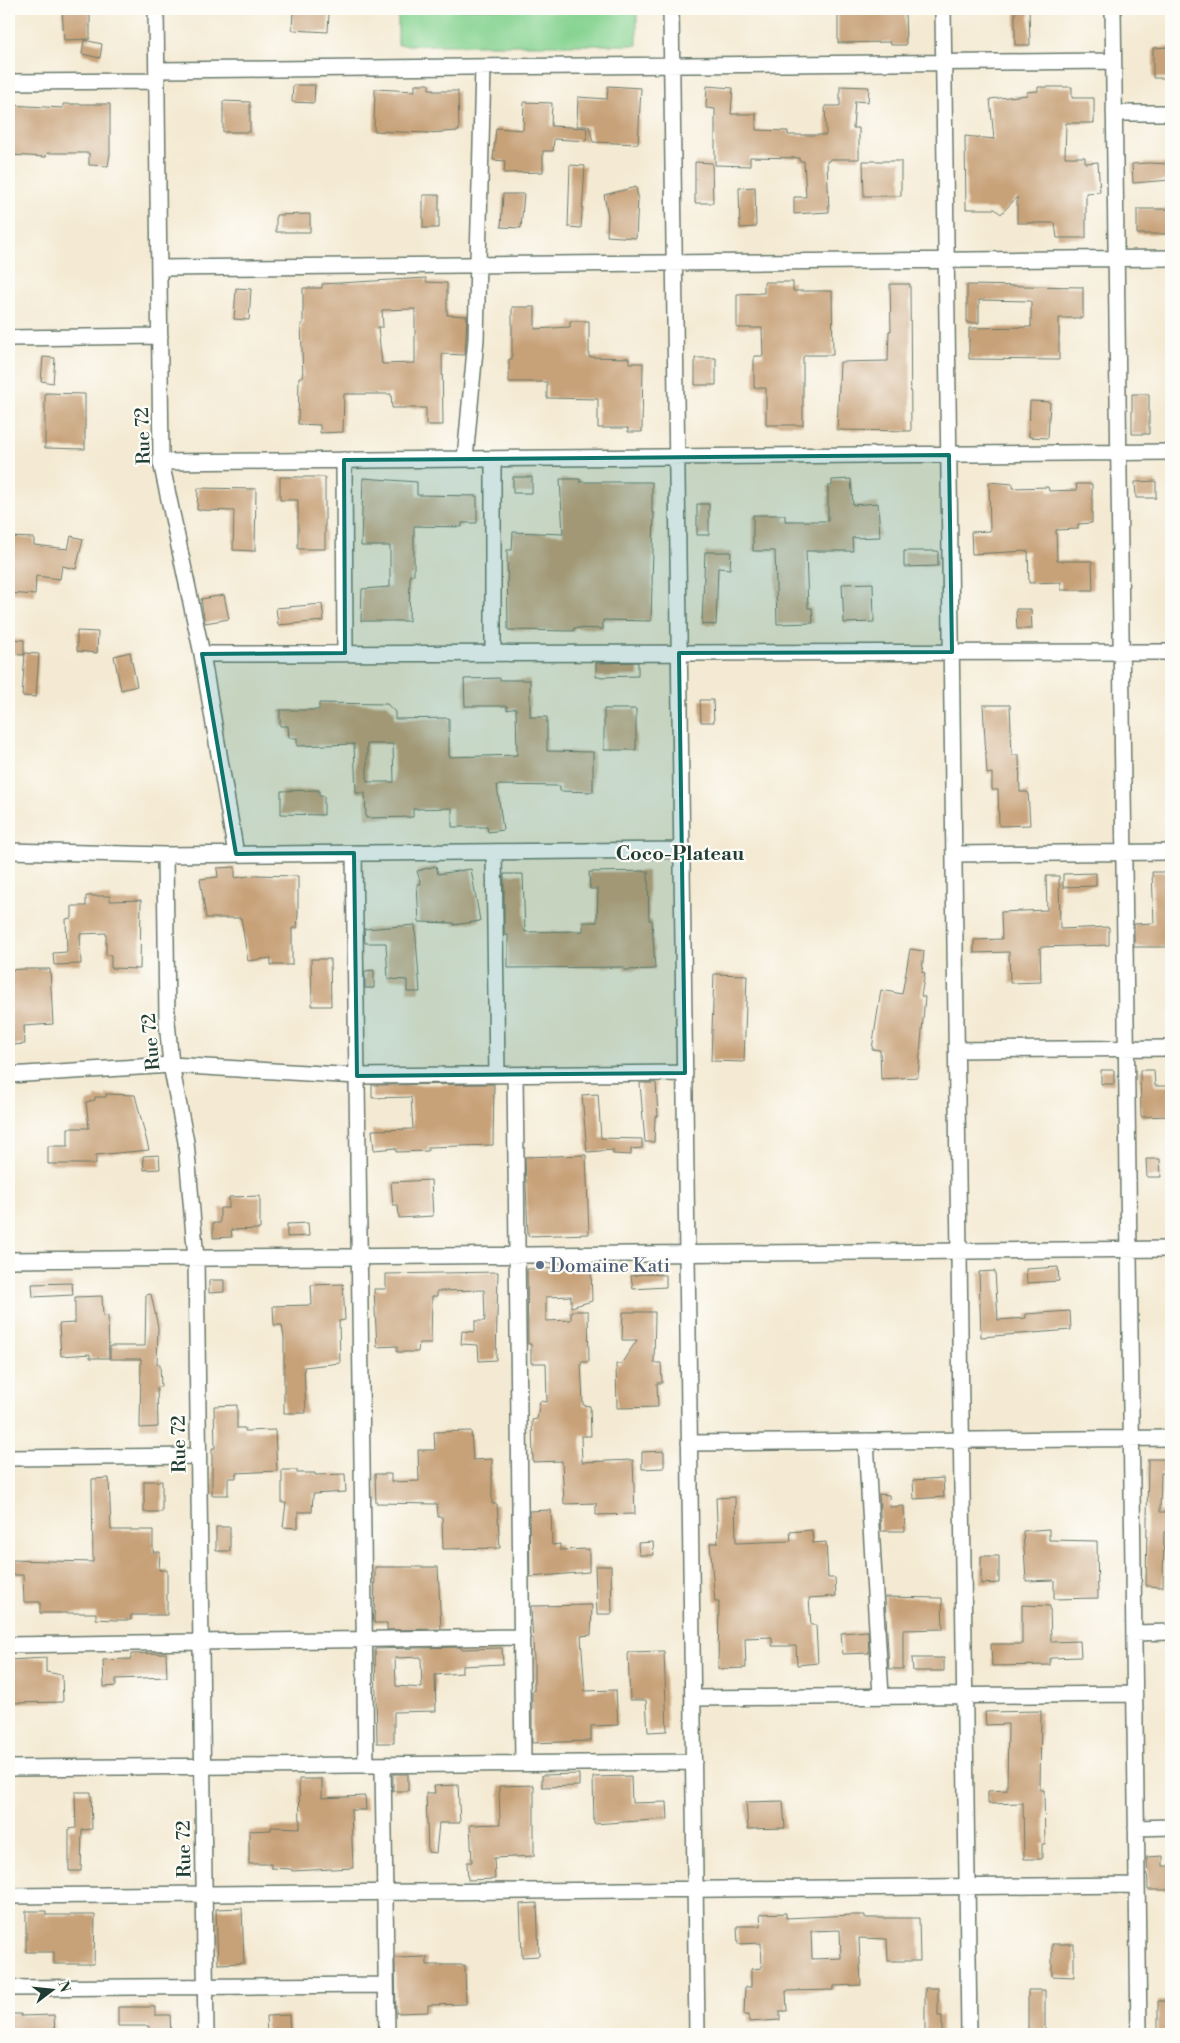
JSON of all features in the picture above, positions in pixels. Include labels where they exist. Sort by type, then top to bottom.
[{"type":"street","name":"Rue 72","points":[[156,9],[162,462],[202,654],[236,854]]},
{"type":"street","points":[[671,9],[697,2034]]},
{"type":"street","points":[[943,9],[969,2034]]},
{"type":"street","points":[[1113,9],[1139,2034]]},
{"type":"street","points":[[9,82],[157,75],[482,67],[1113,61]]},
{"type":"street","points":[[465,459],[476,339],[480,264],[482,67]]},
{"type":"street","points":[[1114,114],[1171,113]]},
{"type":"street","points":[[159,268],[1171,258]]},
{"type":"street","points":[[9,338],[160,336]]},
{"type":"street","points":[[162,462],[1171,452]]},
{"type":"street","points":[[493,459],[493,653]]},
{"type":"street","points":[[344,460],[345,653]]},
{"type":"street","points":[[202,654],[1171,652]]},
{"type":"street","points":[[9,851],[166,855],[682,850]]},
{"type":"street","points":[[494,852],[497,1075]]},
{"type":"street","points":[[954,854],[1171,852]]},
{"type":"street","points":[[354,853],[366,1765]]},
{"type":"street","name":"Rue 72","points":[[166,855],[167,1021],[171,1065],[186,1142],[196,1259],[206,2034]]},
{"type":"street","points":[[957,1050],[1171,1048]]},
{"type":"street","points":[[9,1075],[171,1065],[357,1076],[685,1073]]},
{"type":"street","points":[[514,1075],[523,1763]]},
{"type":"street","points":[[9,1260],[1171,1249]]},
{"type":"street","points":[[689,1443],[1171,1438]]},
{"type":"street","points":[[866,1441],[881,1696]]},
{"type":"street","points":[[9,1458],[198,1456]]},
{"type":"street","points":[[1134,1633],[1171,1632]]},
{"type":"street","points":[[9,1645],[522,1637]]},
{"type":"street","points":[[693,1698],[1134,1694]]},
{"type":"street","points":[[9,1768],[694,1762]]},
{"type":"street","points":[[383,1765],[387,2034]]},
{"type":"street","points":[[1136,1828],[1171,1828]]},
{"type":"street","points":[[9,1896],[1137,1885]]},
{"type":"street","points":[[9,1988],[386,1985]]},
{"type":"highlighted area","points":[[949,455],[952,652],[679,653],[685,1073],[357,1076],[354,853],[236,854],[202,654],[345,653],[344,460]]},
{"type":"green space","points":[[398,9],[637,9],[637,45],[398,45]]},
{"type":"building","points":[[62,9],[90,9],[90,39],[64,40]]},
{"type":"building","points":[[838,9],[905,9],[906,45],[891,45],[890,42],[838,43]]},
{"type":"building","points":[[1015,9],[1029,9],[1030,45],[1015,45]]},
{"type":"building","points":[[293,11],[329,12],[328,32],[292,30]]},
{"type":"building","points":[[84,40],[102,44],[100,58],[82,54]]},
{"type":"building","points":[[1171,47],[1171,78],[1153,78],[1153,48]]},
{"type":"building","points":[[415,84],[429,84],[429,89],[433,89],[433,91],[458,91],[459,131],[428,133],[374,131],[375,89],[415,91]]},
{"type":"building","points":[[293,85],[315,85],[314,103],[292,102]]},
{"type":"building","points":[[608,86],[641,88],[638,144],[593,142],[589,126],[577,126],[578,97],[607,99]]},
{"type":"building","points":[[707,86],[733,88],[731,114],[756,114],[756,130],[788,131],[788,135],[826,135],[825,106],[840,106],[840,86],[869,87],[868,102],[855,101],[853,128],[859,128],[859,159],[830,159],[830,161],[827,161],[829,212],[794,214],[794,197],[806,197],[804,161],[799,161],[799,158],[750,157],[750,166],[715,165],[715,109],[706,108]]},
{"type":"building","points":[[1038,87],[1072,87],[1072,98],[1094,98],[1094,123],[1066,123],[1065,157],[1085,157],[1085,163],[1098,162],[1100,192],[1086,193],[1086,238],[1057,238],[1055,223],[1017,223],[1017,197],[1001,214],[995,209],[966,209],[965,136],[994,139],[990,99],[1027,95],[1027,92],[1038,91]]},
{"type":"building","points":[[223,101],[250,102],[250,132],[223,132]]},
{"type":"building","points":[[524,102],[552,103],[551,126],[587,128],[586,141],[554,139],[553,151],[543,151],[543,172],[504,173],[505,161],[493,160],[496,128],[523,130]]},
{"type":"building","points":[[63,104],[110,104],[110,154],[108,166],[89,165],[89,153],[47,153],[46,157],[9,155],[10,105],[63,108]]},
{"type":"building","points":[[863,161],[901,161],[901,196],[864,196]]},
{"type":"building","points":[[695,162],[712,163],[713,203],[695,203]]},
{"type":"building","points":[[1132,164],[1171,164],[1171,180],[1133,183]]},
{"type":"building","points":[[570,165],[585,166],[581,228],[568,227]]},
{"type":"building","points":[[636,187],[638,198],[636,238],[607,236],[608,216],[604,195]]},
{"type":"building","points":[[755,187],[756,227],[740,228],[739,188]]},
{"type":"building","points":[[503,194],[524,194],[521,228],[501,227]]},
{"type":"building","points":[[423,195],[439,195],[439,228],[423,228]]},
{"type":"building","points":[[1137,209],[1171,209],[1171,234],[1137,234]]},
{"type":"building","points":[[310,214],[310,232],[276,232],[276,215]]},
{"type":"building","points":[[426,278],[426,282],[447,283],[447,315],[467,316],[465,355],[442,354],[443,425],[426,425],[426,408],[392,408],[391,394],[344,394],[343,432],[320,433],[320,425],[298,424],[299,377],[303,377],[301,324],[303,324],[303,288],[322,288],[322,284]],"holes":[[[415,309],[415,363],[382,364],[378,327],[383,327],[382,310]]]},
{"type":"building","points":[[764,282],[793,282],[793,291],[832,291],[833,355],[806,355],[803,357],[803,425],[766,425],[766,388],[754,388],[754,356],[763,356],[762,328],[737,328],[737,294],[764,293]]},
{"type":"building","points":[[890,284],[910,284],[911,431],[837,430],[840,362],[888,361],[889,331],[891,331]]},
{"type":"building","points":[[967,285],[1083,287],[1083,318],[1059,318],[1059,360],[969,359],[969,328],[1031,327],[1031,301],[979,300],[979,323],[967,323]]},
{"type":"building","points":[[236,288],[251,289],[249,320],[234,319]]},
{"type":"building","points":[[512,307],[535,307],[535,329],[570,327],[570,321],[589,321],[589,357],[629,358],[629,363],[643,363],[642,432],[628,432],[628,428],[598,428],[598,399],[547,398],[547,382],[509,382],[509,359],[512,359]]},
{"type":"building","points":[[43,357],[55,358],[53,383],[41,381]]},
{"type":"building","points":[[695,358],[716,358],[716,385],[695,385]]},
{"type":"building","points":[[45,393],[85,394],[85,449],[45,448]]},
{"type":"building","points":[[1132,394],[1149,394],[1149,434],[1132,434]]},
{"type":"building","points":[[1030,401],[1050,402],[1048,438],[1029,437]]},
{"type":"building","points":[[280,477],[325,477],[325,549],[298,549],[298,500],[280,500]]},
{"type":"building","points":[[513,477],[532,477],[532,493],[513,493]]},
{"type":"building","points":[[363,478],[417,482],[417,495],[477,496],[477,523],[462,523],[462,527],[414,526],[414,575],[410,575],[409,621],[361,621],[362,589],[390,587],[390,546],[361,546]]},
{"type":"building","points":[[560,479],[580,479],[580,482],[652,482],[652,513],[654,513],[651,621],[603,620],[603,629],[574,628],[574,631],[508,630],[507,550],[512,550],[513,532],[563,534]]},
{"type":"building","points":[[851,479],[853,505],[878,503],[880,537],[852,538],[853,551],[806,551],[808,608],[812,608],[813,623],[777,624],[775,551],[753,551],[753,515],[785,515],[785,521],[828,521],[828,486],[832,486],[832,480]]},
{"type":"building","points":[[1156,481],[1156,498],[1136,498],[1135,482]]},
{"type":"building","points":[[989,482],[1013,484],[1013,488],[1048,487],[1049,491],[1077,490],[1076,484],[1092,484],[1092,523],[1078,524],[1078,529],[1056,530],[1057,561],[1092,561],[1093,590],[1061,590],[1061,582],[1029,583],[1028,551],[972,554],[971,532],[990,531]]},
{"type":"building","points":[[198,488],[256,489],[255,551],[233,550],[234,511],[197,510]]},
{"type":"building","points":[[697,504],[709,504],[709,535],[697,535]]},
{"type":"building","points":[[71,536],[83,539],[76,569],[62,566],[60,579],[36,576],[35,595],[9,593],[9,537],[34,538],[34,545],[68,549]]},
{"type":"building","points":[[904,551],[938,551],[938,566],[904,567]]},
{"type":"building","points":[[705,552],[731,552],[730,569],[718,568],[716,625],[702,624]]},
{"type":"building","points":[[873,583],[874,622],[844,623],[842,584]]},
{"type":"building","points":[[224,595],[229,619],[205,623],[201,599]]},
{"type":"building","points":[[322,604],[324,621],[278,625],[276,608]]},
{"type":"building","points":[[1016,609],[1031,609],[1032,629],[1017,629]]},
{"type":"building","points":[[77,631],[98,632],[97,653],[77,651]]},
{"type":"building","points":[[9,639],[24,640],[24,655],[9,654]]},
{"type":"building","points":[[130,652],[137,686],[121,690],[114,656]]},
{"type":"building","points":[[25,653],[39,654],[36,697],[22,696]]},
{"type":"building","points":[[638,662],[638,676],[596,677],[596,663]]},
{"type":"building","points":[[500,678],[500,680],[530,680],[530,717],[547,717],[547,751],[593,752],[593,792],[560,791],[560,786],[497,785],[503,830],[488,832],[487,827],[452,827],[452,808],[413,809],[413,817],[366,818],[365,793],[356,793],[354,744],[297,746],[297,738],[289,738],[288,726],[280,726],[280,710],[319,710],[319,703],[387,704],[395,712],[395,719],[449,718],[449,757],[517,755],[516,708],[507,710],[507,706],[465,706],[464,679]],"holes":[[[367,744],[393,744],[394,782],[367,782]]]},
{"type":"building","points":[[700,700],[713,700],[714,722],[701,722]]},
{"type":"building","points":[[983,705],[1010,705],[1012,755],[1019,755],[1020,792],[1028,792],[1030,825],[999,826],[998,790],[992,790],[992,773],[987,774]]},
{"type":"building","points":[[604,709],[636,709],[636,750],[604,750]]},
{"type":"building","points":[[319,790],[319,796],[324,796],[324,815],[281,814],[281,791]]},
{"type":"building","points":[[436,866],[438,874],[471,869],[480,921],[454,925],[454,923],[419,922],[417,884],[421,884],[417,871]]},
{"type":"building","points":[[235,867],[235,878],[255,875],[298,876],[298,915],[297,928],[292,928],[292,965],[271,965],[271,958],[248,961],[241,918],[206,918],[200,879],[218,877],[217,868]]},
{"type":"building","points":[[648,871],[649,920],[652,920],[655,969],[624,970],[624,967],[508,968],[508,935],[504,935],[504,874],[523,874],[525,932],[583,931],[583,922],[597,922],[598,889],[590,889],[589,872]]},
{"type":"building","points":[[1152,872],[1171,872],[1171,947],[1134,947],[1134,924],[1154,923]]},
{"type":"building","points":[[1096,873],[1096,886],[1063,887],[1063,874]]},
{"type":"building","points":[[1046,876],[1059,876],[1060,929],[1109,927],[1109,945],[1040,947],[1041,982],[1010,983],[1009,952],[974,953],[974,940],[1002,939],[1001,912],[1047,910]]},
{"type":"building","points":[[86,896],[110,896],[110,901],[141,900],[140,969],[111,968],[111,955],[106,955],[106,933],[80,934],[81,964],[54,965],[53,953],[67,952],[66,919],[72,918],[72,906],[86,906]]},
{"type":"building","points":[[415,925],[420,992],[407,992],[407,980],[388,979],[386,943],[365,943],[364,929]]},
{"type":"building","points":[[910,949],[924,951],[922,972],[925,973],[921,996],[925,997],[918,1077],[881,1079],[880,1050],[872,1049],[881,990],[902,994]]},
{"type":"building","points":[[311,959],[330,959],[331,1006],[312,1006]]},
{"type":"building","points":[[50,969],[53,1024],[24,1026],[25,1044],[11,1045],[9,970]]},
{"type":"building","points":[[374,970],[374,988],[365,988],[365,971]]},
{"type":"building","points":[[714,974],[747,975],[744,1062],[711,1061]]},
{"type":"building","points":[[1101,1070],[1114,1070],[1114,1084],[1101,1084]]},
{"type":"building","points":[[1140,1070],[1154,1070],[1155,1086],[1171,1086],[1171,1116],[1141,1117]]},
{"type":"building","points":[[640,1083],[656,1083],[658,1116],[655,1117],[654,1142],[645,1142]]},
{"type":"building","points":[[494,1084],[493,1145],[428,1147],[428,1151],[396,1152],[396,1148],[374,1150],[372,1130],[413,1129],[411,1097],[372,1098],[372,1085]]},
{"type":"building","points":[[106,1094],[135,1095],[149,1150],[96,1155],[96,1164],[48,1164],[48,1146],[68,1146],[68,1128],[89,1128],[86,1102],[95,1100],[95,1097],[106,1097]]},
{"type":"building","points":[[598,1094],[601,1138],[642,1139],[642,1148],[631,1149],[631,1155],[613,1154],[613,1150],[587,1152],[582,1095]]},
{"type":"building","points":[[159,1155],[160,1169],[144,1170],[143,1156]]},
{"type":"building","points":[[586,1155],[589,1234],[528,1236],[525,1157]]},
{"type":"building","points":[[1146,1159],[1160,1159],[1161,1177],[1147,1177]]},
{"type":"building","points":[[431,1180],[433,1216],[399,1218],[398,1205],[393,1205],[391,1182]]},
{"type":"building","points":[[260,1196],[260,1229],[231,1230],[232,1237],[213,1238],[213,1223],[220,1223],[220,1208],[229,1208],[229,1197]]},
{"type":"building","points":[[308,1223],[309,1236],[287,1237],[287,1224]]},
{"type":"building","points":[[1058,1267],[1059,1281],[1027,1283],[1026,1269]]},
{"type":"building","points":[[591,1268],[592,1301],[571,1307],[571,1296],[546,1297],[546,1321],[571,1320],[571,1311],[588,1311],[589,1362],[581,1362],[583,1405],[590,1406],[591,1436],[581,1436],[582,1462],[633,1460],[635,1514],[596,1515],[596,1503],[564,1504],[562,1461],[533,1462],[532,1420],[537,1419],[540,1401],[547,1402],[546,1363],[531,1363],[531,1344],[528,1344],[527,1269]]},
{"type":"building","points":[[995,1271],[998,1320],[1026,1318],[1026,1314],[1070,1311],[1071,1330],[981,1337],[979,1272]]},
{"type":"building","points":[[498,1272],[496,1360],[479,1361],[478,1345],[461,1344],[462,1331],[475,1332],[475,1321],[485,1321],[484,1290],[437,1291],[437,1296],[432,1296],[431,1343],[419,1343],[418,1352],[397,1352],[397,1346],[377,1347],[374,1289],[386,1289],[386,1274]]},
{"type":"building","points":[[642,1274],[666,1275],[666,1287],[633,1289],[631,1276]]},
{"type":"building","points":[[209,1280],[224,1280],[224,1292],[209,1293]]},
{"type":"building","points":[[72,1283],[73,1295],[33,1297],[32,1284]]},
{"type":"building","points":[[343,1284],[345,1320],[339,1321],[340,1363],[304,1367],[306,1413],[284,1413],[284,1338],[282,1325],[274,1325],[273,1306],[312,1305],[311,1285]]},
{"type":"building","points":[[151,1294],[158,1327],[157,1364],[160,1364],[161,1387],[157,1387],[158,1427],[140,1428],[141,1359],[110,1359],[110,1346],[145,1346],[146,1295]]},
{"type":"building","points":[[102,1296],[103,1317],[108,1315],[109,1358],[90,1358],[90,1354],[61,1356],[59,1324],[75,1323],[75,1297]]},
{"type":"building","points":[[623,1312],[655,1312],[654,1363],[661,1363],[662,1383],[657,1383],[658,1407],[617,1408],[616,1364],[621,1364],[637,1340],[622,1340]]},
{"type":"building","points":[[237,1405],[237,1428],[245,1428],[245,1431],[275,1430],[277,1471],[236,1473],[236,1478],[228,1478],[228,1495],[212,1495],[212,1448],[215,1448],[214,1406]]},
{"type":"building","points":[[471,1431],[473,1460],[492,1459],[492,1504],[497,1504],[500,1548],[443,1549],[442,1517],[438,1517],[437,1504],[376,1503],[375,1474],[391,1474],[391,1482],[419,1481],[418,1450],[435,1450],[434,1432]]},
{"type":"building","points":[[664,1451],[664,1468],[642,1469],[642,1452]]},
{"type":"building","points":[[1148,1459],[1171,1459],[1171,1473],[1161,1473],[1160,1512],[1171,1512],[1171,1532],[1164,1532],[1163,1587],[1146,1586]]},
{"type":"building","points":[[282,1470],[297,1470],[297,1473],[315,1473],[315,1475],[345,1474],[346,1492],[313,1494],[312,1512],[298,1512],[298,1528],[283,1527],[286,1503],[282,1503]]},
{"type":"building","points":[[109,1478],[111,1530],[153,1530],[153,1552],[160,1552],[159,1570],[167,1570],[167,1615],[131,1615],[131,1620],[115,1620],[96,1619],[96,1613],[40,1613],[40,1602],[24,1602],[23,1575],[9,1575],[9,1560],[93,1562],[92,1479]]},
{"type":"building","points":[[943,1478],[944,1497],[914,1499],[913,1480]]},
{"type":"building","points":[[144,1481],[162,1481],[162,1512],[144,1512]]},
{"type":"building","points":[[879,1494],[889,1495],[890,1507],[904,1506],[905,1531],[881,1531]]},
{"type":"building","points":[[735,1497],[736,1543],[791,1541],[790,1532],[812,1530],[813,1543],[826,1542],[828,1578],[835,1578],[836,1596],[809,1598],[811,1625],[816,1625],[818,1663],[797,1665],[796,1646],[772,1646],[772,1637],[745,1638],[746,1668],[718,1669],[719,1602],[715,1602],[710,1543],[718,1543],[716,1498]]},
{"type":"building","points":[[551,1510],[552,1545],[560,1544],[560,1550],[589,1549],[589,1572],[530,1577],[529,1511]]},
{"type":"building","points":[[216,1527],[230,1527],[230,1551],[216,1551]]},
{"type":"building","points":[[1049,1529],[1049,1540],[1097,1541],[1098,1598],[1054,1599],[1054,1580],[1026,1581],[1023,1531]]},
{"type":"building","points":[[653,1542],[654,1555],[639,1555],[638,1543]]},
{"type":"building","points":[[981,1556],[999,1556],[999,1583],[981,1584]]},
{"type":"building","points":[[595,1566],[611,1566],[612,1614],[597,1614]]},
{"type":"building","points":[[375,1567],[438,1567],[441,1629],[387,1630],[387,1623],[374,1623]]},
{"type":"building","points":[[885,1597],[942,1598],[943,1629],[903,1630],[903,1669],[889,1669]]},
{"type":"building","points":[[592,1605],[591,1635],[581,1636],[585,1691],[616,1690],[618,1725],[591,1726],[591,1741],[532,1743],[534,1659],[531,1606]]},
{"type":"building","points":[[1022,1605],[1050,1606],[1051,1642],[1080,1641],[1081,1657],[1050,1658],[1050,1665],[992,1666],[991,1644],[1022,1644]]},
{"type":"building","points":[[868,1631],[869,1653],[843,1654],[841,1633]]},
{"type":"building","points":[[502,1648],[503,1664],[462,1666],[462,1673],[435,1675],[436,1711],[394,1712],[394,1743],[377,1743],[375,1649]],"holes":[[[421,1657],[422,1688],[396,1686],[395,1658]]]},
{"type":"building","points":[[664,1651],[667,1731],[648,1732],[646,1700],[630,1700],[628,1652]]},
{"type":"building","points":[[166,1653],[167,1677],[116,1679],[116,1686],[104,1687],[103,1660],[131,1659],[131,1654]]},
{"type":"building","points":[[46,1658],[46,1672],[62,1675],[63,1702],[9,1703],[9,1660]]},
{"type":"building","points":[[912,1658],[944,1658],[944,1671],[913,1671]]},
{"type":"building","points":[[1041,1711],[1040,1790],[1044,1790],[1045,1844],[1042,1844],[1042,1859],[1024,1859],[1023,1803],[988,1804],[988,1791],[1007,1790],[1008,1724],[986,1725],[985,1712]]},
{"type":"building","points":[[393,1774],[408,1774],[408,1791],[393,1791]]},
{"type":"building","points":[[579,1774],[579,1786],[542,1787],[542,1775]]},
{"type":"building","points":[[631,1776],[632,1803],[667,1802],[668,1819],[594,1824],[593,1777]]},
{"type":"building","points":[[299,1779],[322,1779],[322,1798],[365,1796],[366,1810],[351,1810],[353,1868],[292,1871],[291,1869],[271,1868],[271,1864],[249,1864],[249,1831],[271,1830],[271,1827],[300,1828]]},
{"type":"building","points":[[458,1785],[460,1823],[439,1823],[436,1853],[428,1852],[426,1793],[435,1793],[434,1786]]},
{"type":"building","points":[[534,1785],[534,1856],[494,1858],[495,1879],[468,1880],[467,1862],[472,1862],[470,1825],[500,1824],[499,1786]]},
{"type":"building","points":[[75,1792],[91,1792],[92,1829],[82,1830],[81,1871],[69,1871],[69,1829],[76,1828]]},
{"type":"building","points":[[783,1801],[785,1828],[748,1829],[746,1802]]},
{"type":"building","points":[[1163,1856],[1163,1866],[1171,1866],[1171,1890],[1148,1890],[1147,1857]]},
{"type":"building","points":[[537,1903],[539,1956],[522,1957],[520,1904]]},
{"type":"building","points":[[242,1908],[244,1963],[218,1964],[216,1909]]},
{"type":"building","points":[[26,1911],[46,1911],[46,1915],[95,1915],[94,1964],[54,1964],[54,1952],[26,1952]]},
{"type":"building","points":[[786,1913],[786,1918],[865,1915],[865,1918],[919,1918],[920,1961],[888,1961],[887,1939],[859,1938],[861,1985],[834,1986],[834,1990],[786,1991],[787,2011],[780,2011],[780,2020],[749,2022],[749,2015],[744,2015],[745,1987],[751,1987],[751,1969],[762,1968],[761,1943],[738,1944],[737,1926],[761,1926],[760,1914]],"holes":[[[840,1930],[841,1958],[812,1959],[811,1931]]]},
{"type":"building","points":[[1052,1944],[1074,1944],[1074,1977],[1052,1976]]},
{"type":"building","points":[[427,1957],[427,1965],[465,1965],[466,2004],[428,2005],[428,2012],[396,2013],[395,1958]]},
{"type":"building","points":[[925,1988],[938,1988],[938,2016],[942,2016],[942,2034],[925,2034]]},
{"type":"building","points":[[1028,1990],[1045,1990],[1045,2034],[1028,2034]]},
{"type":"building","points":[[1158,2001],[1171,2001],[1171,2034],[1158,2034]]},
{"type":"building","points":[[118,2007],[155,2007],[155,2015],[170,2015],[171,2034],[149,2034],[149,2026],[118,2026]]},
{"type":"building","points":[[9,2014],[21,2014],[21,2016],[54,2015],[55,2034],[9,2034]]},
{"type":"building","points":[[289,2015],[290,2034],[267,2034],[266,2016]]},
{"type":"place","name":"Domaine Kati","points":[[540,1265]]},
{"type":"district","name":"Coco-Plateau","points":[[680,853]]}]
